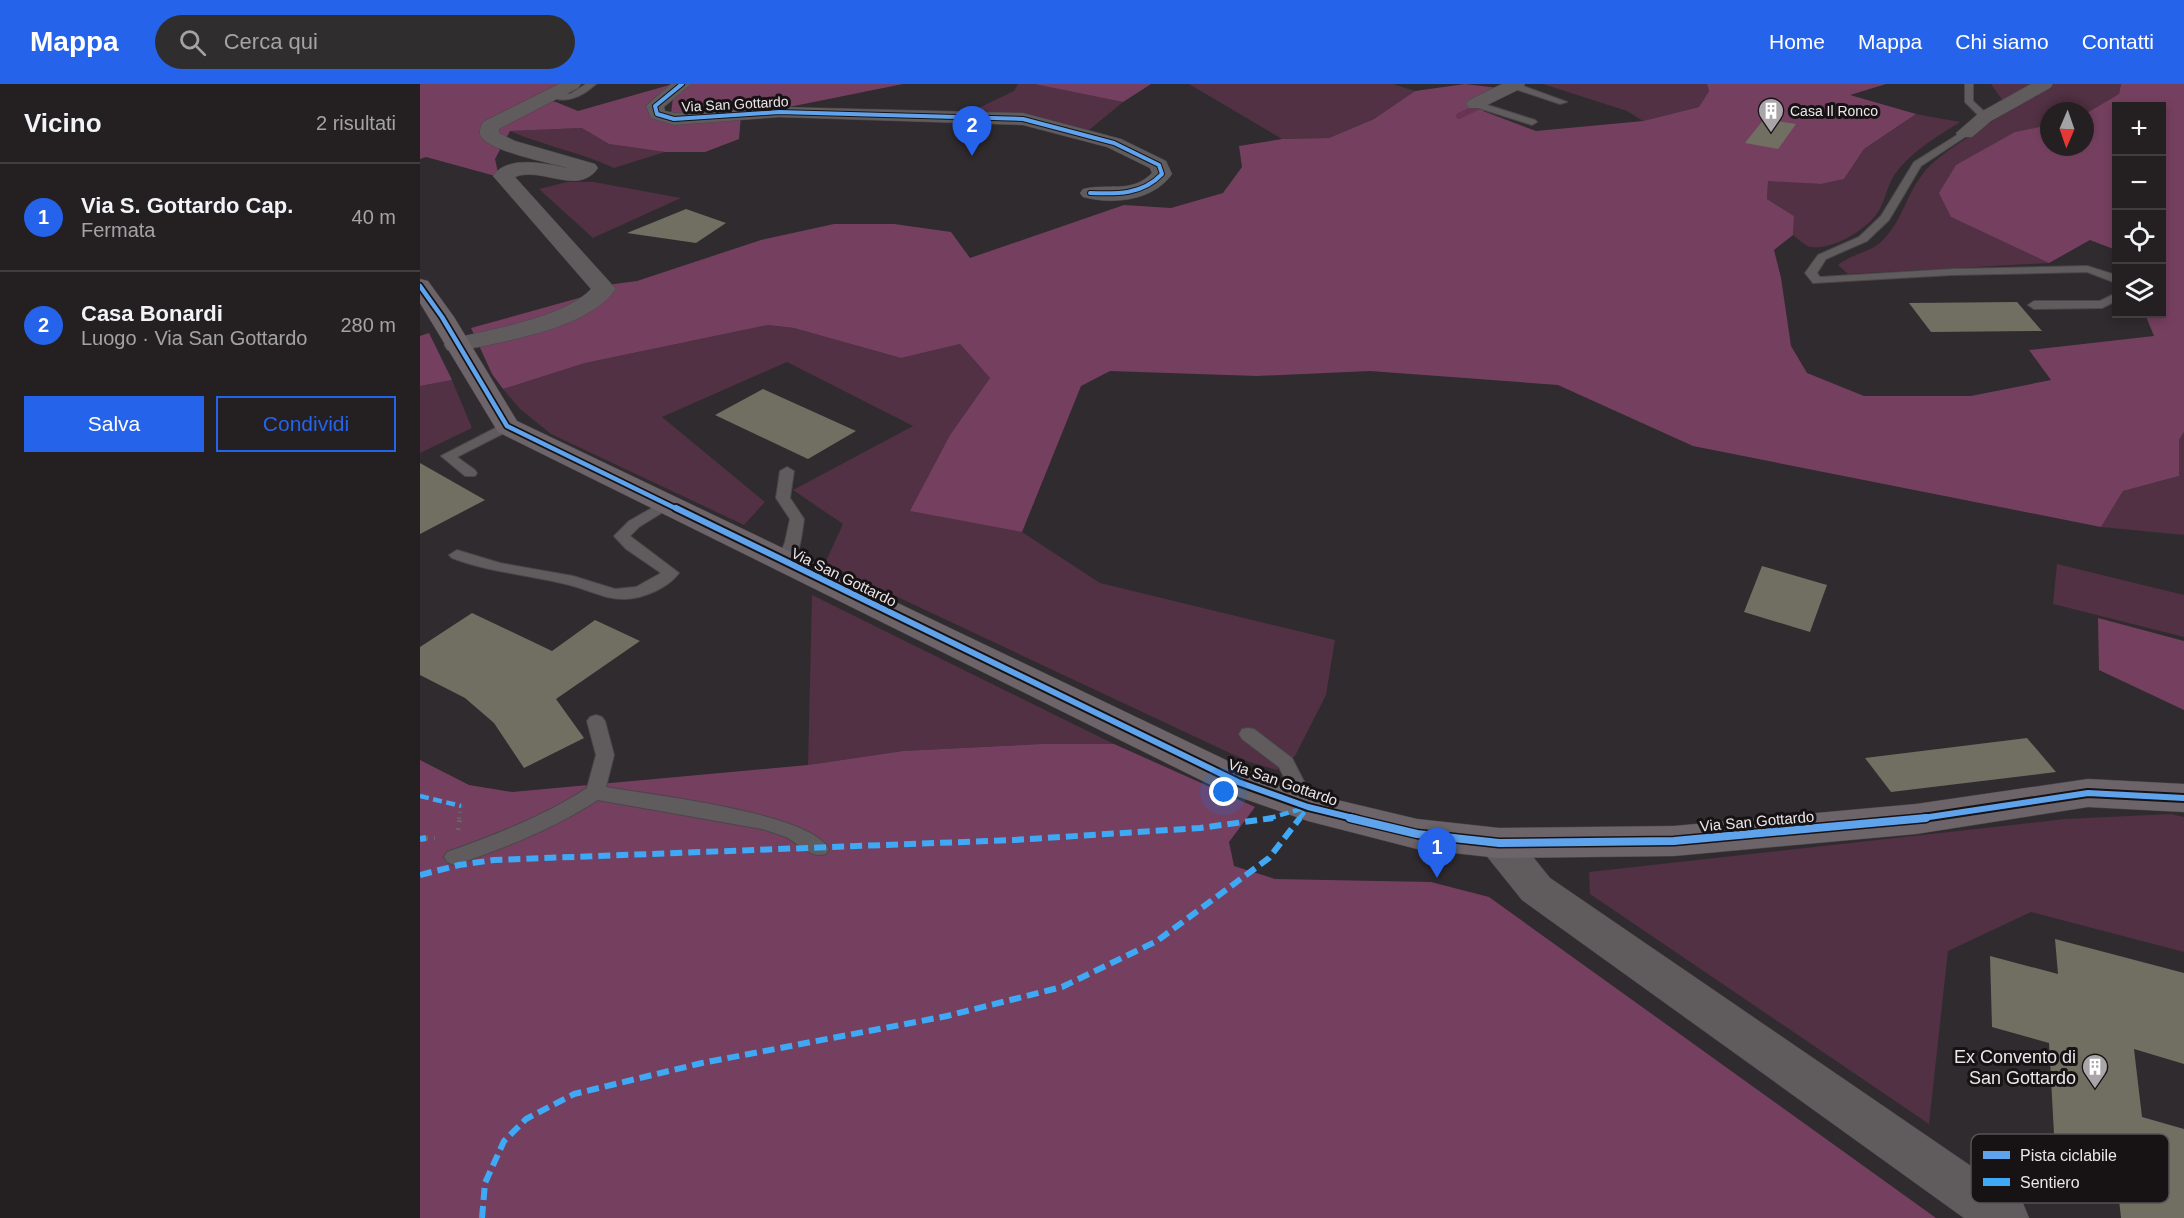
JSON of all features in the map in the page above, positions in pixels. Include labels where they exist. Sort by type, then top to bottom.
[{"type":"street","points":[[456,345],[585,307],[599,298],[604,289],[502,176],[506,171],[520,168],[577,176],[588,168],[508,145],[490,136],[490,126],[572,84]]},
{"type":"street","name":"Via San Gottardo","points":[[682,84],[655,106],[657,114],[674,119],[779,112],[1023,119],[1114,143],[1160,165],[1161,174],[1157,180],[1136,192],[1118,195],[1090,193]]},
{"type":"street","points":[[1965,133],[1985,117],[2044,84]]},
{"type":"street","points":[[1483,107],[1517,86]]},
{"type":"street","points":[[420,286],[507,426]]},
{"type":"street","name":"Via San Gottardo","points":[[507,426],[1238,782],[1308,807],[1417,834],[1499,843],[1674,841],[1916,819],[2088,794],[2184,798]]},
{"type":"street","points":[[1499,843],[1536,889],[1971,1194]]},
{"type":"street","points":[[1984,1203],[2005,1218]]},
{"type":"lane","points":[[552,95],[572,97],[592,84]]},
{"type":"lane","points":[[1969,84],[1969,102],[1985,117]]},
{"type":"lane","points":[[1517,86],[1563,102]]},
{"type":"lane","points":[[1483,107],[1532,122]]},
{"type":"lane","points":[[1965,133],[1917,164],[1885,218],[1863,239],[1822,257],[1811,273],[1817,281],[1952,272],[2087,269],[2112,277]]},
{"type":"lane","points":[[2034,305],[2102,303],[2112,298]]},
{"type":"lane","points":[[470,473],[448,456],[507,426]]},
{"type":"lane","points":[[785,562],[793,542],[797,519],[783,498],[787,471]]},
{"type":"lane","points":[[457,555],[482,565],[576,581],[604,592],[623,595],[637,592],[660,582],[672,573],[631,546],[621,536],[634,524],[666,504]]},
{"type":"lane","points":[[595,792],[605,755],[596,721]]},
{"type":"lane","points":[[1248,734],[1286,763],[1308,807]]},
{"type":"lane","points":[[454,857],[499,841],[576,804],[595,792],[762,822],[791,831],[819,849]]},
{"type":"shaded area","points":[[420,84],[565,84],[541,98],[578,111],[673,84],[653,116],[741,115],[739,139],[705,152],[665,152],[609,144],[582,128],[510,131],[495,159],[499,177],[426,157],[420,159]]},
{"type":"shaded area","points":[[688,84],[903,84],[779,109],[671,114],[673,97]]},
{"type":"shaded area","points":[[1018,84],[1034,84],[1123,102],[1089,130],[1022,117],[968,113],[1014,91]]},
{"type":"shaded area","points":[[1034,84],[1151,84],[1123,102]]},
{"type":"shaded area","points":[[1189,84],[1393,84],[1415,91],[1374,119],[1329,138],[1282,139]]},
{"type":"shaded area","points":[[1465,84],[1498,88],[1483,111],[1536,131],[1643,121],[1699,107],[1709,91],[1707,84],[1886,84],[1850,95],[1916,114],[1864,149],[1844,179],[1821,184],[1768,181],[1767,199],[1794,216],[1793,235],[1774,250],[1781,278],[1791,346],[1807,373],[1864,396],[1971,396],[2051,380],[2029,350],[2154,336],[2147,318],[2166,318],[2166,102],[2112,102],[2112,248],[2090,240],[2049,263],[1951,217],[1939,193],[1956,165],[2015,132],[2040,127],[2040,156],[2094,156],[2094,109],[2119,94],[2121,84],[2184,84],[2184,432],[2179,440],[2179,476],[2123,491],[2101,527],[1693,446],[1558,385],[1370,371],[1257,376],[1110,371],[1081,386],[1022,532],[910,511],[950,435],[990,378],[960,344],[901,358],[794,328],[768,325],[585,363],[503,389],[492,374],[471,328],[586,296],[607,285],[637,281],[761,240],[834,224],[894,224],[951,232],[970,258],[1124,205],[1171,208],[1223,193],[1242,167],[1239,146],[1282,139],[1329,138],[1374,119],[1415,91]]},
{"type":"shaded area","points":[[1543,84],[1707,84],[1709,91],[1699,107],[1643,121],[1627,111]]},
{"type":"shaded area","points":[[1991,84],[2032,84],[2003,101]]},
{"type":"shaded area","points":[[2054,84],[2121,84],[2119,94],[2094,109],[2094,102],[2040,102],[2040,127],[2015,132],[1951,217],[2049,263],[1848,274],[1838,265],[1882,241],[1895,225],[1916,183],[1936,160]]},
{"type":"shaded area","points":[[1916,114],[1960,122],[1927,143],[1905,162],[1891,181],[1876,215],[1856,233],[1829,246],[1820,247],[1807,246],[1793,235],[1794,216],[1767,199],[1768,180],[1821,184],[1844,179],[1864,149]]},
{"type":"shaded area","points":[[583,128],[609,144],[665,152],[614,168],[510,131]]},
{"type":"shaded area","points":[[567,182],[594,182],[681,198],[593,238],[539,189]]},
{"type":"shaded area","points":[[768,325],[794,328],[901,358],[960,344],[990,378],[950,435],[911,511],[1022,532],[1100,583],[1335,640],[1326,695],[1295,756],[1277,770],[1249,762],[825,563],[843,524],[793,490],[913,426],[787,362],[662,417],[765,502],[744,525],[551,434],[520,409],[503,389],[585,363]]},
{"type":"shaded area","points":[[429,333],[452,380],[420,386],[420,336]]},
{"type":"shaded area","points":[[452,380],[472,428],[420,453],[420,386]]},
{"type":"shaded area","points":[[2184,432],[2184,535],[2101,527],[2123,491],[2179,476],[2179,440]]},
{"type":"shaded area","points":[[2057,564],[2184,595],[2184,637],[2053,604]]},
{"type":"shaded area","points":[[812,595],[1114,744],[1041,744],[903,751],[808,765]]},
{"type":"shaded area","points":[[2098,618],[2184,641],[2184,710],[2099,670]]},
{"type":"shaded area","points":[[1041,744],[1114,744],[1255,807],[1229,842],[1234,866],[1275,879],[1431,882],[1489,897],[1936,1218],[420,1218],[420,760],[469,785],[512,792],[808,765],[903,751]]},
{"type":"shaded area","points":[[2171,814],[2184,817],[2184,952],[2031,912],[1948,951],[1929,1124],[1590,894],[1589,872],[2065,819]]},
{"type":"building","name":"Casa Il Ronco","points":[[1764,119],[1796,124],[1778,149],[1745,143]]},
{"type":"building","points":[[686,209],[726,223],[696,243],[627,233]]},
{"type":"building","points":[[2017,302],[2042,331],[1931,332],[1909,303]]},
{"type":"building","points":[[763,389],[856,431],[808,459],[715,415]]},
{"type":"building","points":[[420,463],[485,500],[420,534]]},
{"type":"building","points":[[1762,566],[1827,585],[1810,632],[1744,612]]},
{"type":"building","points":[[472,613],[552,651],[595,620],[640,641],[556,699],[584,738],[524,768],[494,723],[465,698],[420,675],[420,647]]},
{"type":"building","points":[[2027,738],[2056,772],[1891,792],[1865,758]]},
{"type":"building","name":"Ex Convento di San Gottardo","points":[[2055,939],[2184,973],[2184,1064],[2134,1049],[2142,1117],[2184,1129],[2184,1218],[2121,1218],[2119,1203],[2169,1203],[2169,1134],[2054,1134],[2049,1043],[1992,1027],[1990,956],[2058,974]]},
{"type":"waterway","points":[[1459,116],[1486,103]]},
{"type":"marked path","points":[[420,796],[461,806]]},
{"type":"marked path","points":[[420,875],[459,865],[494,860],[866,847],[1229,826],[1283,815],[1308,807]]},
{"type":"marked path","points":[[482,1218],[485,1183],[504,1141],[526,1119],[574,1094],[702,1063],[947,1016],[1062,987],[1157,941],[1269,858],[1308,807]]},
{"type":"marked path","points":[[420,839],[426,838]]},
{"type":"cycle path","points":[[682,84],[655,106],[657,114],[674,119],[779,112],[1023,119],[1114,143],[1159,165],[1162,174],[1147,187],[1129,192],[1090,193]]},
{"type":"cycle path","points":[[420,286],[442,317],[507,426],[1238,782],[1308,807],[1417,834],[1499,843],[1674,841],[1916,819],[2088,793],[2184,798]]},
{"type":"place","name":"Casa Il Ronco","points":[[1771,134]]},
{"type":"place","name":"Casa Bonardi","points":[[972,156]]},
{"type":"place","name":"Via S. Gottardo Cap.","points":[[1437,878]]},
{"type":"place","name":"Ex Convento di San Gottardo","points":[[2095,1090]]}]
